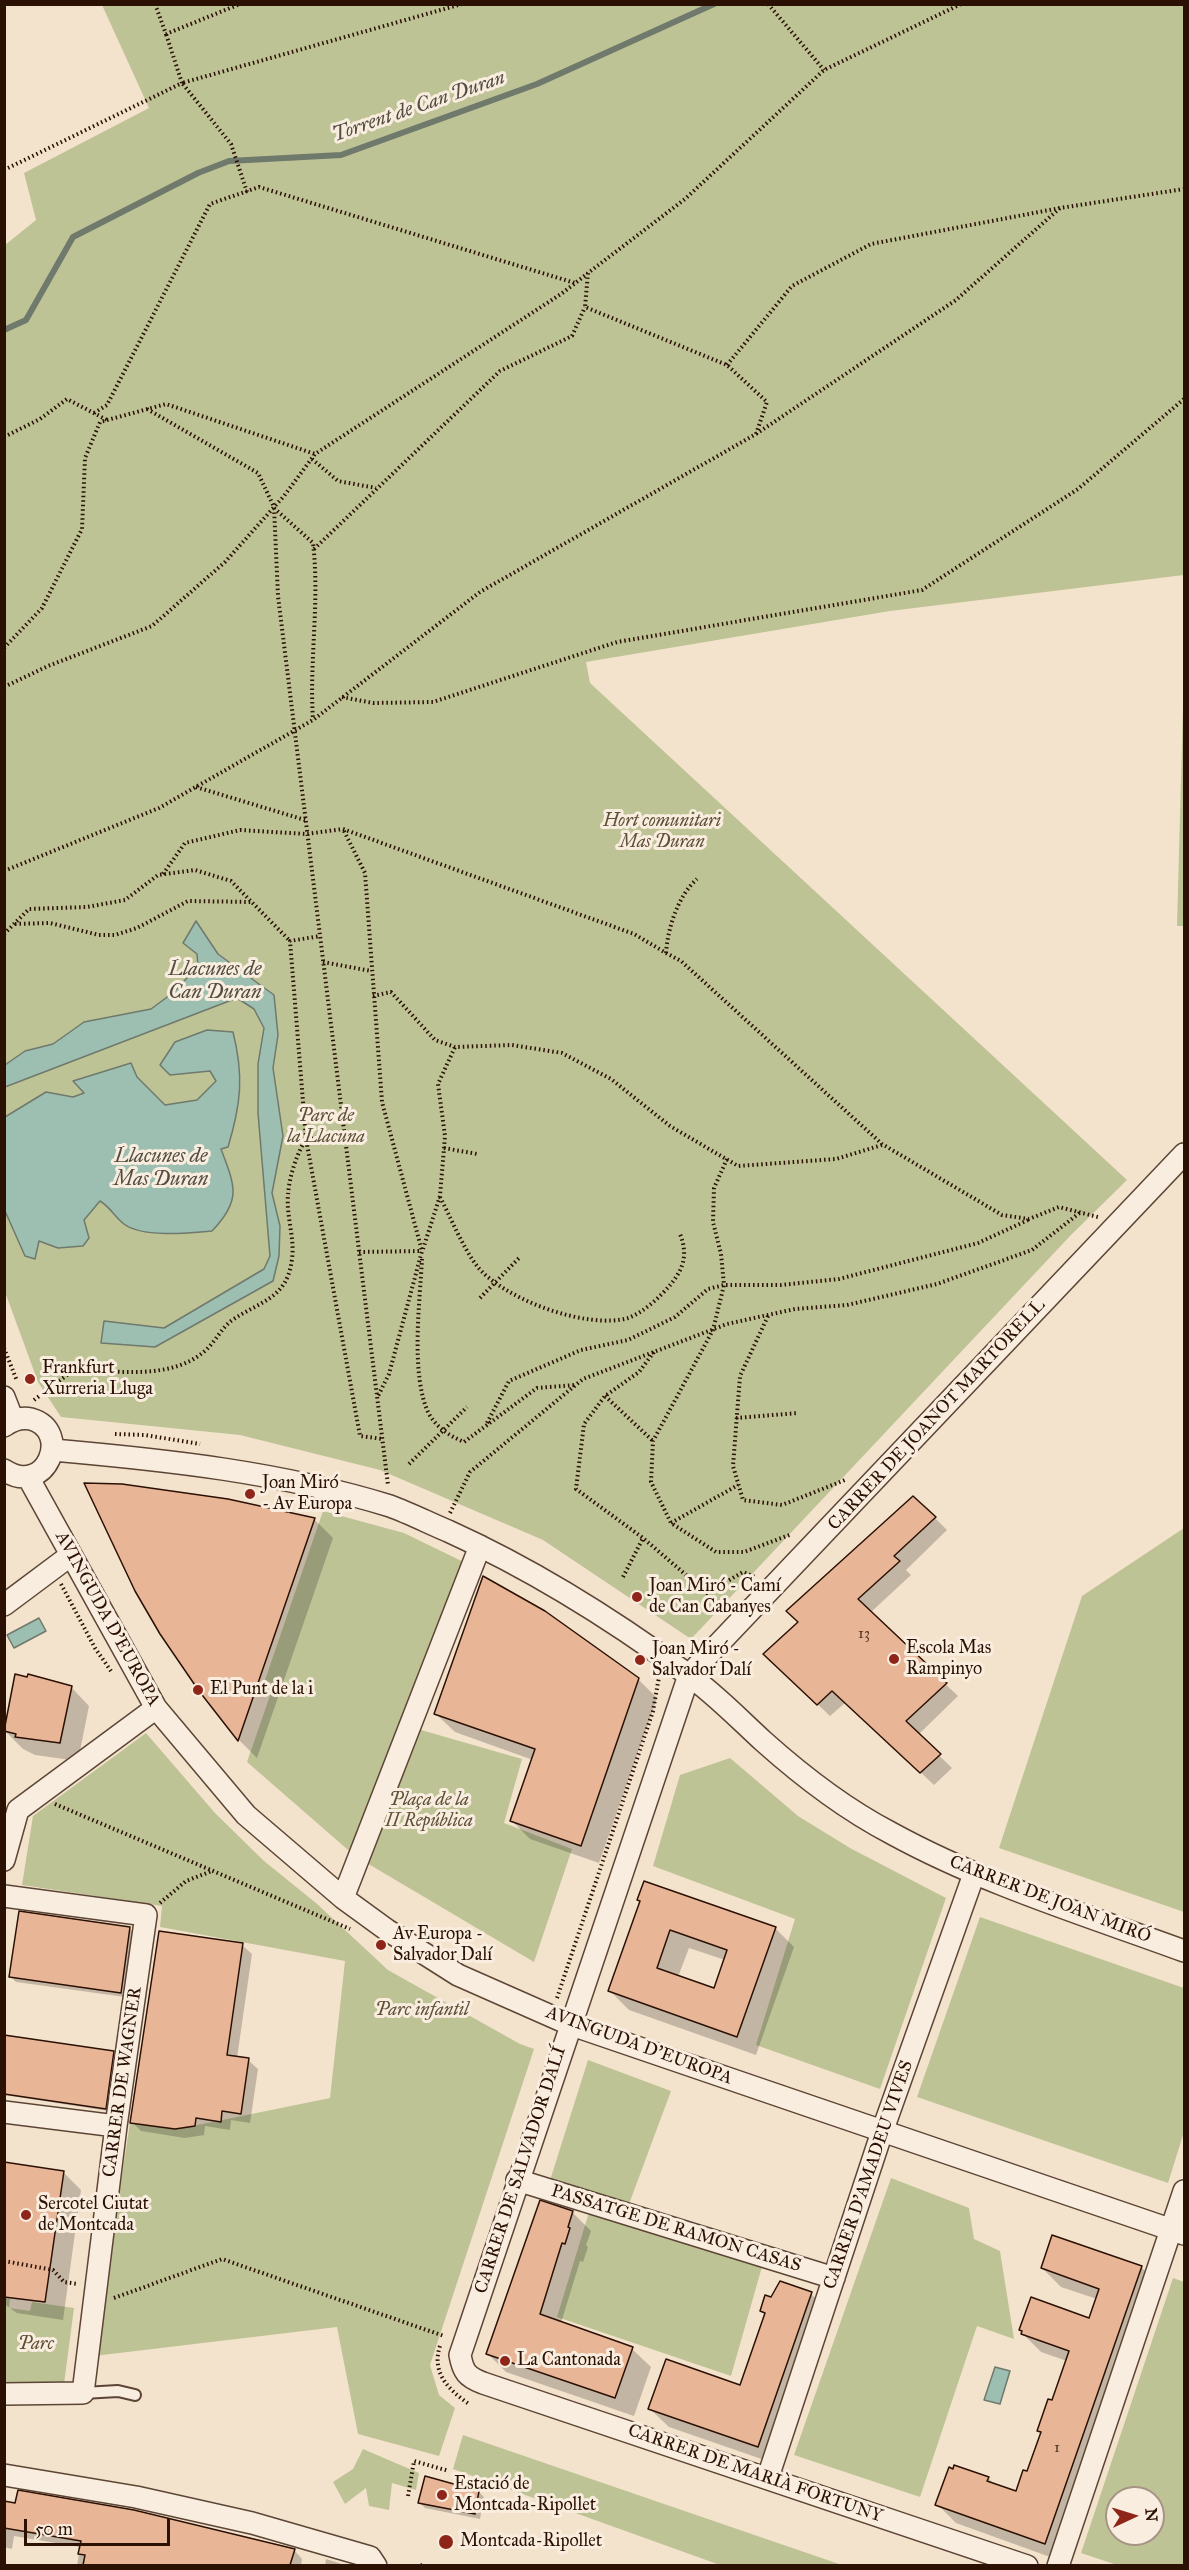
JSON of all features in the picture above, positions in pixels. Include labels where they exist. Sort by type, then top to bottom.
[{"type":"street","name":"CARRER DE JOANOT MARTORELL","points":[[689,1675],[1185,1154]]},
{"type":"street","points":[[4,1470],[18,1477],[28,1477],[47,1465],[53,1450],[48,1431],[40,1423],[15,1417],[11,1390]]},
{"type":"street","name":"CARRER DE JOAN MIRÓ","points":[[53,1450],[199,1464],[316,1487],[391,1507],[480,1546],[596,1611],[689,1675],[766,1744],[824,1790],[890,1833],[974,1874],[1185,1951]]},
{"type":"street","name":"AVINGUDA D'EUROPA","points":[[28,1477],[156,1708],[246,1815],[343,1898],[458,1975],[569,2024],[1178,2232]]},
{"type":"street","points":[[343,1898],[480,1546]]},
{"type":"street","points":[[4,1605],[71,1555]]},
{"type":"street","name":"CARRER DE SALVADOR DALÍ","points":[[483,2384],[463,2371],[460,2355],[569,2024],[689,1675]]},
{"type":"street","points":[[4,1860],[11,1807],[36,1796],[156,1708]]},
{"type":"street","name":"CARRER D'AMADEU VIVES","points":[[768,2477],[882,2132],[974,1874]]},
{"type":"street","points":[[4,1896],[146,1915]]},
{"type":"street","name":"CARRER DE WAGNER","points":[[83,2393],[116,2126],[146,1915]]},
{"type":"street","points":[[4,2112],[116,2126]]},
{"type":"street","name":"PASSATGE DE RAMON CASAS","points":[[517,2180],[834,2278]]},
{"type":"street","points":[[1058,2565],[1178,2232],[1185,2190]]},
{"type":"street","name":"CARRER DE MARIÀ FORTUNY","points":[[483,2384],[1027,2565]]},
{"type":"street","points":[[4,2394],[83,2393]]},
{"type":"street","points":[[4,2475],[136,2497],[252,2523],[370,2557],[376,2565]]},
{"type":"lane","points":[[83,2393],[118,2391],[135,2395]]},
{"type":"path","points":[[155,4],[182,84],[231,144],[248,192]]},
{"type":"path","points":[[166,34],[240,4]]},
{"type":"path","points":[[4,170],[182,84],[462,4]]},
{"type":"path","points":[[768,4],[824,70]]},
{"type":"path","points":[[4,687],[48,666],[152,626],[225,562],[274,507],[314,457],[576,283],[685,199],[824,70],[961,4]]},
{"type":"path","points":[[94,413],[107,405],[210,204],[259,187],[576,283]]},
{"type":"path","points":[[727,365],[792,286],[871,244],[1060,208],[1185,189]]},
{"type":"path","points":[[4,871],[159,808],[312,720],[480,592],[756,434],[956,300],[1060,208]]},
{"type":"path","points":[[314,549],[500,371],[572,336],[585,307],[588,273]]},
{"type":"path","points":[[585,307],[727,365],[767,402],[756,434]]},
{"type":"path","points":[[4,437],[40,419],[67,399],[107,420]]},
{"type":"path","points":[[342,697],[373,703],[433,702],[617,642],[922,590],[1078,489],[1185,399]]},
{"type":"path","points":[[4,648],[42,608],[82,529],[84,458],[100,422],[166,404],[314,457],[338,481],[376,488]]},
{"type":"path","points":[[147,409],[258,473],[274,507],[313,543],[316,578],[310,680],[312,720]]},
{"type":"path","points":[[274,507],[276,581],[389,1489]]},
{"type":"path","points":[[195,787],[305,819]]},
{"type":"path","points":[[4,934],[29,909],[87,907],[125,900],[163,874],[185,843],[240,830],[306,834],[343,830],[634,934],[681,961],[882,1144],[1002,1215],[1029,1219]]},
{"type":"path","points":[[343,830],[365,873],[382,1102],[422,1251],[417,1364],[429,1414],[443,1431],[464,1442],[537,1388],[576,1385]]},
{"type":"path","points":[[163,874],[195,870],[231,881],[290,941],[306,1139],[360,1436],[383,1439]]},
{"type":"path","points":[[666,953],[667,936],[685,889],[697,879]]},
{"type":"path","points":[[15,924],[50,923],[99,936],[115,935],[136,928],[188,901],[252,902]]},
{"type":"path","points":[[290,941],[320,936]]},
{"type":"path","points":[[323,962],[371,971]]},
{"type":"path","points":[[373,996],[391,992],[435,1040],[455,1047],[512,1045],[562,1053],[611,1078],[670,1126],[738,1166],[837,1159],[882,1144]]},
{"type":"path","points":[[377,1397],[389,1374],[422,1251],[440,1197],[445,1136],[438,1084],[455,1047]]},
{"type":"path","points":[[15,1417],[75,1369],[138,1372],[174,1367],[206,1350],[230,1322],[264,1304],[284,1286],[292,1259],[288,1195],[298,1150],[306,1139],[344,1132]]},
{"type":"path","points":[[444,1148],[477,1154]]},
{"type":"path","points":[[727,1159],[714,1188],[713,1222],[721,1254],[724,1285],[713,1330],[653,1441],[651,1482],[671,1523],[716,1552],[744,1552],[792,1534]]},
{"type":"path","points":[[440,1197],[477,1266],[496,1281],[538,1307],[581,1320],[628,1318],[662,1295],[680,1272],[686,1250],[680,1234]]},
{"type":"path","points":[[450,1514],[470,1472],[583,1379],[713,1330],[795,1309],[847,1305],[937,1284],[1032,1250],[1083,1211],[1059,1207],[978,1243],[839,1279],[781,1285],[724,1285],[708,1288],[675,1317],[628,1340],[581,1350],[509,1382],[487,1423]]},
{"type":"path","points":[[359,1252],[422,1251]]},
{"type":"path","points":[[480,1298],[519,1258]]},
{"type":"path","points":[[769,1315],[741,1376],[733,1466],[743,1500],[782,1505],[845,1480]]},
{"type":"path","points":[[4,1348],[11,1390]]},
{"type":"path","points":[[654,1352],[639,1372],[605,1396],[584,1424],[576,1489],[643,1538],[707,1593],[742,1572],[755,1577]]},
{"type":"path","points":[[605,1396],[653,1441]]},
{"type":"path","points":[[409,1464],[467,1407]]},
{"type":"path","points":[[736,1418],[798,1413]]},
{"type":"path","points":[[671,1523],[738,1485]]},
{"type":"path","points":[[623,1577],[643,1538]]},
{"type":"path","points":[[53,1569],[95,1648],[113,1674]]},
{"type":"path","points":[[36,1796],[351,1930]]},
{"type":"path","points":[[146,1915],[186,1881],[213,1871]]},
{"type":"path","points":[[347,1920],[356,1926]]},
{"type":"path","points":[[94,2305],[222,2259],[444,2336]]},
{"type":"path","points":[[4,2261],[53,2271],[64,2282],[81,2284]]},
{"type":"path","points":[[408,2496],[414,2461],[449,2471]]},
{"type":"green space","points":[[102,5],[1184,5],[1184,575],[890,611],[586,662],[590,683],[1127,1180],[1071,1235],[691,1639],[543,1540],[380,1470],[240,1435],[61,1417],[38,1382],[5,1292],[5,245],[36,220],[24,173],[149,108]]},
{"type":"green space","points":[[1184,669],[1184,926],[1177,926]]},
{"type":"green space","name":"Plaça de la II República","points":[[323,1511],[404,1533],[480,1570],[421,1730],[522,1759],[504,1823],[572,1849],[534,1962],[355,1856],[247,1762],[274,1684],[265,1680]]},
{"type":"green space","points":[[1184,1528],[1184,1912],[999,1848],[1082,1596]]},
{"type":"green space","name":"Parc infantil","points":[[146,1733],[215,1813],[264,1861],[316,1903],[388,1970],[520,2044],[534,2049],[430,2365],[439,2395],[455,2408],[439,2456],[358,2434],[337,2327],[94,2356],[130,2123],[178,2129],[330,2098],[345,1961],[160,1927],[162,1906],[22,1885],[33,1816]]},
{"type":"green space","points":[[730,1758],[798,1816],[850,1848],[946,1898],[880,2089],[756,2045],[795,1919],[653,1866],[680,1775]]},
{"type":"green space","points":[[980,1917],[1184,1988],[1184,2132],[1168,2183],[917,2097]]},
{"type":"green space","points":[[588,2060],[671,2091],[629,2204],[767,2249],[731,2376],[557,2317],[590,2209],[546,2193]]},
{"type":"green space","points":[[891,2178],[969,2208],[974,2239],[1000,2251],[1014,2339],[977,2326],[920,2497],[794,2455]]},
{"type":"green space","points":[[1173,2278],[1184,2282],[1184,2565],[1117,2565],[1081,2553]]},
{"type":"green space","name":"Parc","points":[[5,2298],[10,2299],[9,2308],[30,2311],[32,2302],[74,2308],[64,2384],[5,2385]]},
{"type":"green space","points":[[463,2435],[842,2565],[720,2565],[453,2469]]},
{"type":"green space","points":[[363,2449],[419,2473],[416,2490],[392,2483],[389,2510],[369,2506],[366,2488],[345,2504],[333,2482],[353,2469]]},
{"type":"water","name":"Llacunes de Can Duran","points":[[196,921],[218,954],[274,995],[278,1035],[273,1068],[283,1136],[272,1193],[280,1226],[279,1256],[273,1281],[155,1347],[101,1343],[104,1321],[164,1328],[264,1269],[270,1256],[258,1113],[258,1064],[264,1028],[254,1009],[237,998],[5,1087],[5,1065],[25,1051],[53,1044],[84,1022],[151,1009],[174,992],[198,966],[197,954],[183,943]]},
{"type":"water","name":"Llacunes de Mas Duran","points":[[207,1030],[233,1032],[239,1062],[240,1090],[236,1117],[228,1147],[221,1149],[230,1173],[233,1192],[232,1201],[222,1220],[212,1231],[154,1233],[124,1224],[100,1201],[84,1220],[89,1238],[83,1246],[58,1248],[39,1241],[35,1259],[25,1256],[5,1211],[5,1117],[46,1092],[73,1097],[84,1093],[73,1081],[131,1063],[137,1077],[165,1105],[197,1100],[216,1081],[210,1071],[170,1075],[160,1065],[175,1042]]},
{"type":"water","points":[[39,1618],[46,1631],[14,1648],[7,1635]]},
{"type":"water","points":[[995,2367],[1010,2371],[1000,2404],[984,2400]]},
{"type":"building","points":[[84,1483],[122,1484],[228,1499],[315,1518],[238,1741],[199,1691],[160,1634],[135,1591]]},
{"type":"building","points":[[913,1496],[936,1517],[894,1556],[900,1561],[858,1599],[947,1683],[906,1721],[941,1754],[920,1773],[832,1691],[817,1705],[763,1654],[798,1622],[786,1611]]},
{"type":"building","points":[[483,1576],[545,1611],[639,1678],[581,1846],[510,1821],[535,1749],[434,1714]]},
{"type":"building","points":[[15,1674],[27,1677],[28,1674],[72,1686],[60,1743],[15,1737],[16,1734],[4,1731]]},
{"type":"building","points":[[644,1881],[776,1927],[737,2037],[608,1991],[640,1901],[637,1900]],"holes":[[[670,1930],[727,1950],[714,1988],[657,1968]]]},
{"type":"building","points":[[19,1911],[130,1927],[121,1993],[9,1977]]},
{"type":"building","points":[[159,1931],[243,1943],[227,2055],[249,2058],[241,2114],[222,2111],[221,2122],[196,2118],[195,2126],[175,2129],[130,2123]]},
{"type":"building","points":[[4,2035],[114,2051],[106,2109],[4,2094]]},
{"type":"building","points":[[4,2162],[64,2171],[45,2302],[4,2297]]},
{"type":"building","points":[[540,2200],[573,2211],[565,2244],[562,2243],[540,2314],[633,2347],[615,2398],[486,2354]]},
{"type":"building","points":[[1052,2235],[1142,2266],[1045,2544],[935,2505],[949,2467],[953,2469],[954,2465],[989,2477],[987,2481],[1016,2491],[1023,2470],[1027,2471],[1041,2432],[1037,2431],[1048,2399],[1052,2400],[1069,2351],[1021,2334],[1022,2331],[1019,2330],[1031,2297],[1089,2318],[1099,2289],[1041,2268]]},
{"type":"building","points":[[780,2281],[812,2292],[758,2447],[648,2409],[666,2359],[740,2385],[765,2313],[760,2311],[765,2295],[771,2297]]},
{"type":"building","name":"Estació de Montcada-Ripollet","points":[[425,2476],[479,2491],[475,2514],[418,2503]]},
{"type":"building","points":[[18,2490],[134,2510],[295,2549],[290,2565],[83,2565],[85,2555],[78,2554],[81,2541],[4,2528],[4,2501],[15,2503]]},
{"type":"waterway","name":"Torrent de Can Duran","points":[[4,330],[26,320],[73,237],[198,173],[229,161],[341,155],[537,84],[714,4]]},
{"type":"place","name":"Frankfurt Xurreria Lluga","points":[[30,1379]]},
{"type":"place","name":"Joan Miró - Av Europa","points":[[250,1494]]},
{"type":"place","name":"Joan Miró - Camí de Can Cabanyes","points":[[637,1597]]},
{"type":"place","name":"Escola Mas Rampinyo","points":[[894,1659]]},
{"type":"place","name":"Joan Miró - Salvador Dalí","points":[[640,1660]]},
{"type":"place","name":"El Punt de la i","points":[[198,1690]]},
{"type":"place","name":"Av Europa - Salvador Dalí","points":[[381,1945]]},
{"type":"place","name":"Sercotel Ciutat de Montcada","points":[[26,2215]]},
{"type":"place","name":"La Cantonada","points":[[505,2361]]},
{"type":"place","name":"Estació de Montcada-Ripollet","points":[[442,2495]]},
{"type":"place","name":"Montcada-Ripollet","points":[[446,2542]]},
{"type":"park label","name":"Hort comunitari Mas Duran","points":[[662,832]]},
{"type":"park label","name":"Parc de la Llacuna","points":[[326,1127]]}]
